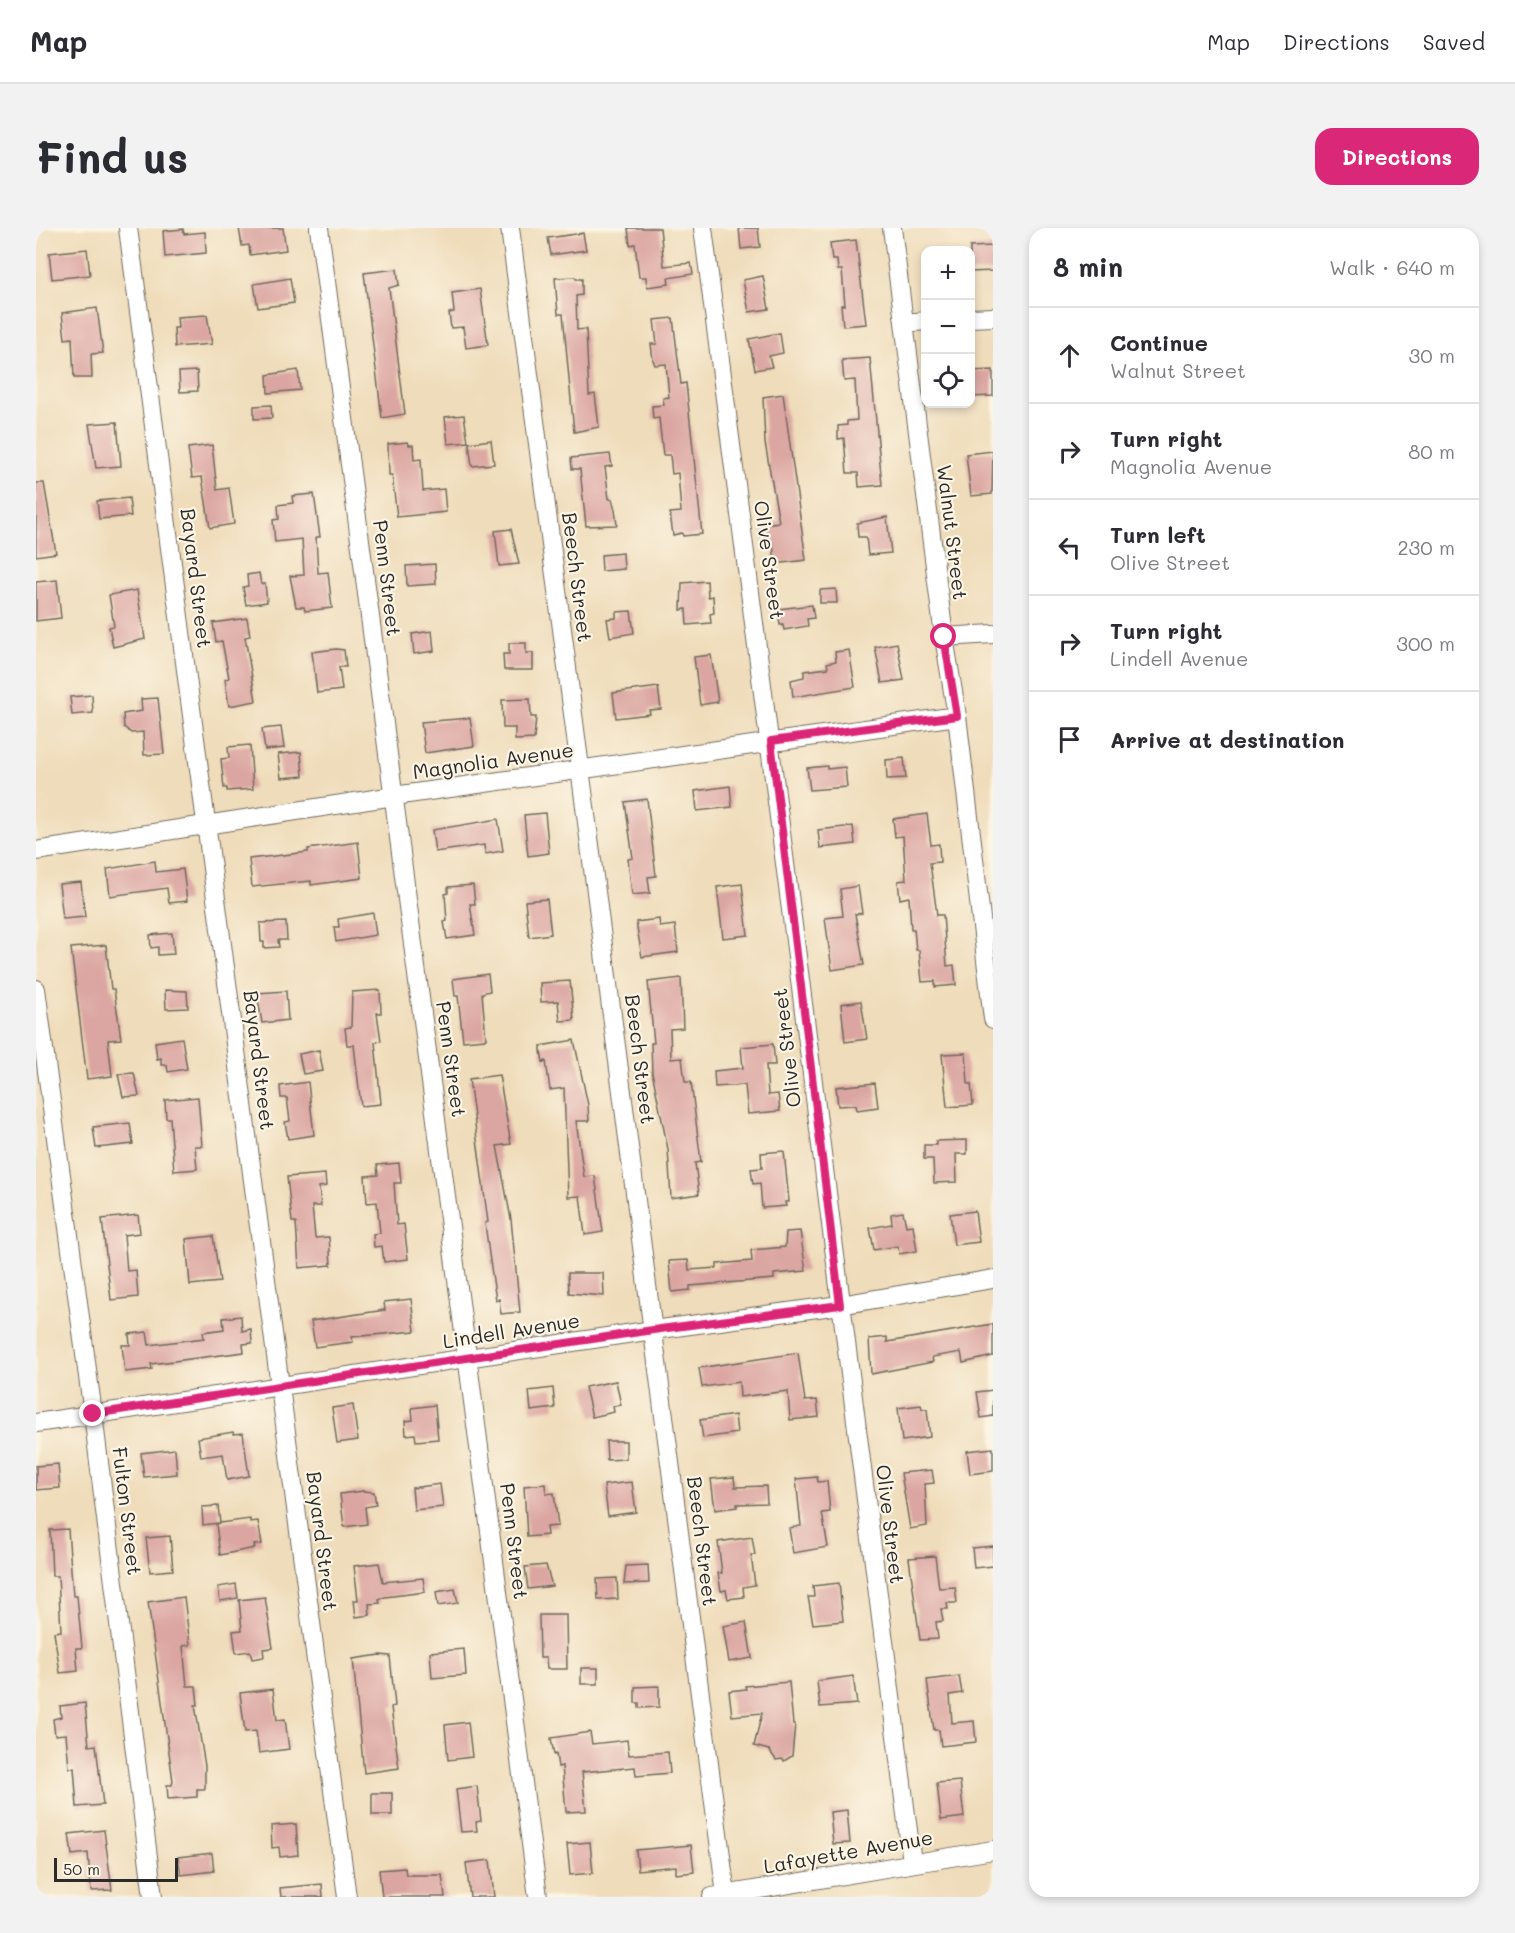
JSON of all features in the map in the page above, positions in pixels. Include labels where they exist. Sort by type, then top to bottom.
[{"type":"street","name":"Bayard Street","points":[[129,228],[347,1897]]},
{"type":"street","name":"Penn Street","points":[[319,228],[538,1897]]},
{"type":"street","name":"Beech Street","points":[[510,228],[653,1330],[719,1896]]},
{"type":"street","name":"Olive Street","points":[[703,228],[771,741],[840,1305],[912,1862]]},
{"type":"street","name":"Walnut Street","points":[[892,228],[944,637],[957,716],[991,986],[993,1020]]},
{"type":"street","points":[[975,318],[993,317]]},
{"type":"street","points":[[904,323],[921,321]]},
{"type":"street","points":[[944,637],[993,634]]},
{"type":"street","name":"Magnolia Avenue","points":[[36,851],[394,796],[957,716]]},
{"type":"street","name":"Fulton Street","points":[[36,988],[93,1414],[153,1897]]},
{"type":"street","name":"Lindell Avenue","points":[[36,1423],[653,1330],[840,1305],[993,1279]]},
{"type":"street","name":"Lafayette Avenue","points":[[719,1896],[993,1850]]},
{"type":"building","points":[[239,228],[283,228],[286,250],[250,255],[249,245],[242,246]]},
{"type":"building","points":[[628,228],[660,228],[664,266],[691,263],[693,274],[668,278],[669,284],[647,287],[646,277],[639,277],[635,244],[630,245]]},
{"type":"building","points":[[739,228],[758,228],[760,247],[741,249]]},
{"type":"building","points":[[183,229],[184,234],[205,232],[206,253],[165,257],[163,231]]},
{"type":"building","points":[[583,233],[586,250],[551,255],[548,238]]},
{"type":"building","points":[[856,240],[866,324],[843,326],[841,305],[845,305],[842,270],[838,270],[837,260],[832,260],[830,243]]},
{"type":"building","points":[[993,246],[993,271],[975,272],[975,247]]},
{"type":"building","points":[[87,249],[90,275],[52,279],[49,253]]},
{"type":"building","points":[[397,269],[399,285],[389,288],[405,414],[382,418],[364,273]]},
{"type":"building","points":[[763,276],[769,309],[749,312],[743,280]]},
{"type":"building","points":[[290,278],[294,303],[258,308],[254,284]]},
{"type":"building","points":[[555,278],[582,279],[582,295],[576,296],[577,330],[586,329],[589,395],[595,394],[599,427],[574,432],[563,314],[558,314]]},
{"type":"building","points":[[480,289],[488,345],[466,348],[463,327],[451,328],[449,313],[454,312],[452,293]]},
{"type":"building","points":[[97,308],[103,353],[91,354],[92,378],[74,378],[72,338],[65,339],[62,313]]},
{"type":"building","points":[[207,315],[212,344],[175,347],[174,328],[178,328],[177,317]]},
{"type":"building","points":[[673,318],[681,384],[686,383],[702,534],[683,536],[682,533],[673,535],[670,513],[681,512],[678,473],[672,474],[670,455],[663,455],[659,418],[653,419],[652,406],[664,405],[663,398],[669,397],[666,364],[655,365],[653,360],[651,344],[657,344],[654,320]]},
{"type":"building","points":[[780,333],[783,353],[769,356],[772,367],[755,370],[749,339]]},
{"type":"building","points":[[870,358],[882,485],[859,487],[858,473],[847,473],[844,438],[838,439],[838,426],[847,425],[847,421],[857,420],[855,380],[844,381],[842,360]]},
{"type":"building","points":[[298,370],[300,390],[268,393],[267,375]]},
{"type":"building","points":[[993,370],[993,396],[975,397],[975,371]]},
{"type":"building","points":[[197,371],[198,391],[180,392],[179,372]]},
{"type":"building","points":[[783,394],[806,560],[775,564],[773,543],[765,544],[763,527],[764,524],[779,522],[765,443],[763,397]]},
{"type":"building","points":[[271,405],[272,418],[254,419],[254,406]]},
{"type":"building","points":[[464,415],[468,442],[448,444],[445,417]]},
{"type":"building","points":[[117,422],[121,466],[96,468],[89,424]]},
{"type":"building","points":[[491,440],[494,464],[472,466],[469,443]]},
{"type":"building","points":[[408,442],[409,445],[413,445],[414,460],[421,459],[423,491],[444,489],[446,512],[397,517],[392,475],[389,475],[388,444]]},
{"type":"building","points":[[212,445],[217,490],[229,488],[234,524],[210,528],[202,477],[192,478],[188,448]]},
{"type":"building","points":[[993,451],[992,494],[971,496],[966,454]]},
{"type":"building","points":[[610,454],[612,466],[605,467],[609,499],[612,499],[617,525],[586,526],[580,469],[572,469],[571,458]]},
{"type":"building","points":[[36,483],[44,483],[56,553],[36,556]]},
{"type":"building","points":[[314,494],[320,537],[316,537],[318,573],[328,572],[332,608],[305,611],[304,607],[296,607],[290,576],[304,575],[302,539],[275,542],[273,520],[279,519],[278,505],[293,503],[292,496]]},
{"type":"building","points":[[129,498],[131,516],[99,519],[97,501]]},
{"type":"building","points":[[887,517],[891,553],[868,555],[866,537],[858,537],[857,523]]},
{"type":"building","points":[[511,529],[519,564],[499,566],[495,531]]},
{"type":"building","points":[[623,553],[624,569],[602,571],[601,555]]},
{"type":"building","points":[[435,564],[436,584],[407,586],[406,566]]},
{"type":"building","points":[[259,573],[261,584],[265,584],[267,602],[246,605],[243,587],[248,586],[247,575]]},
{"type":"building","points":[[57,580],[61,618],[36,621],[36,582]]},
{"type":"building","points":[[707,581],[708,597],[713,596],[714,613],[710,614],[711,623],[687,625],[686,609],[681,610],[682,583]]},
{"type":"building","points":[[836,589],[837,603],[820,603],[820,590]]},
{"type":"building","points":[[137,590],[145,639],[113,647],[109,627],[114,626],[109,595]]},
{"type":"building","points":[[812,605],[814,618],[807,619],[808,626],[784,630],[783,625],[780,625],[778,609]]},
{"type":"building","points":[[631,611],[634,633],[610,637],[607,619],[616,618],[616,612]]},
{"type":"building","points":[[247,618],[250,636],[245,637],[256,701],[229,706],[225,679],[229,678],[222,641],[216,642],[213,623]]},
{"type":"building","points":[[432,631],[434,651],[414,654],[412,634]]},
{"type":"building","points":[[509,643],[526,643],[526,653],[533,653],[533,670],[504,670],[503,654],[509,654]]},
{"type":"building","points":[[897,643],[904,680],[882,683],[875,647]]},
{"type":"building","points":[[344,650],[346,667],[339,667],[342,690],[317,693],[312,652]]},
{"type":"building","points":[[849,650],[855,687],[793,697],[791,680],[804,677],[804,671],[828,668],[827,663],[836,661],[835,652]]},
{"type":"building","points":[[711,655],[718,702],[700,705],[694,657]]},
{"type":"building","points":[[658,687],[661,709],[649,710],[650,714],[616,718],[613,693]]},
{"type":"building","points":[[92,695],[93,713],[72,715],[70,697]]},
{"type":"building","points":[[158,698],[164,754],[144,755],[143,732],[131,733],[124,727],[123,714],[142,711],[141,699]]},
{"type":"building","points":[[530,699],[531,717],[536,717],[534,739],[515,740],[515,728],[503,728],[502,700]]},
{"type":"building","points":[[470,718],[474,746],[425,753],[421,722]]},
{"type":"building","points":[[281,727],[284,748],[265,750],[262,729]]},
{"type":"building","points":[[250,745],[253,789],[227,791],[227,788],[224,788],[221,759],[229,758],[228,747]]},
{"type":"building","points":[[301,752],[303,776],[281,778],[278,754]]},
{"type":"building","points":[[904,758],[906,778],[887,779],[886,760]]},
{"type":"building","points":[[827,766],[827,769],[845,767],[847,787],[810,790],[807,768]]},
{"type":"building","points":[[730,786],[732,807],[697,811],[695,791]]},
{"type":"building","points":[[647,799],[656,876],[648,877],[650,893],[632,895],[628,859],[633,858],[625,802]]},
{"type":"building","points":[[545,813],[549,853],[528,856],[524,815]]},
{"type":"building","points":[[927,814],[931,845],[939,844],[940,862],[930,863],[937,915],[943,915],[947,966],[954,965],[956,985],[935,987],[935,981],[922,982],[919,950],[916,950],[914,929],[911,929],[909,897],[900,899],[898,881],[906,880],[903,836],[895,837],[893,819]]},
{"type":"building","points":[[498,819],[503,851],[485,854],[484,845],[435,852],[432,830]]},
{"type":"building","points":[[853,826],[855,844],[820,848],[818,830]]},
{"type":"building","points":[[358,842],[362,878],[311,885],[311,881],[252,887],[249,859],[308,852],[308,849]]},
{"type":"building","points":[[155,861],[156,872],[183,869],[187,901],[169,903],[167,888],[110,896],[107,869]]},
{"type":"building","points":[[81,882],[85,917],[63,919],[59,884]]},
{"type":"building","points":[[742,884],[748,935],[723,938],[717,887]]},
{"type":"building","points":[[473,885],[475,904],[470,904],[475,935],[447,939],[444,922],[447,921],[445,894],[448,893],[448,887]]},
{"type":"building","points":[[858,886],[862,913],[855,914],[864,965],[832,970],[825,918],[843,916],[840,889]]},
{"type":"building","points":[[547,899],[551,934],[529,937],[525,901]]},
{"type":"building","points":[[373,913],[376,935],[336,942],[334,927],[339,927],[338,919]]},
{"type":"building","points":[[659,919],[660,927],[675,925],[678,952],[642,957],[636,922]]},
{"type":"building","points":[[286,922],[287,940],[278,940],[279,947],[264,948],[264,942],[261,942],[260,923]]},
{"type":"building","points":[[172,933],[174,954],[158,955],[158,947],[151,948],[150,935]]},
{"type":"building","points":[[106,945],[111,989],[114,989],[121,1039],[108,1040],[112,1076],[87,1079],[71,948]]},
{"type":"building","points":[[488,974],[490,991],[482,993],[486,1039],[463,1041],[458,996],[455,996],[453,979]]},
{"type":"building","points":[[681,978],[683,1028],[670,1029],[671,1059],[682,1058],[685,1082],[691,1082],[701,1162],[695,1163],[699,1194],[671,1198],[668,1149],[652,1072],[651,1043],[654,1043],[648,982]]},
{"type":"building","points":[[570,981],[574,1020],[560,1021],[558,1001],[541,1002],[540,983]]},
{"type":"building","points":[[165,990],[187,991],[188,1008],[166,1009]]},
{"type":"building","points":[[380,990],[381,1013],[377,1013],[381,1041],[375,1042],[381,1104],[361,1106],[354,1045],[347,1045],[345,1028],[351,1027],[352,992]]},
{"type":"building","points":[[286,991],[288,1020],[262,1023],[257,993]]},
{"type":"building","points":[[861,1001],[867,1039],[845,1042],[841,1004]]},
{"type":"building","points":[[182,1038],[187,1069],[168,1072],[167,1065],[161,1065],[161,1058],[157,1059],[155,1042]]},
{"type":"building","points":[[574,1040],[588,1105],[589,1121],[576,1121],[584,1177],[595,1176],[603,1232],[585,1235],[580,1196],[568,1197],[564,1088],[550,1090],[546,1061],[543,1062],[541,1051],[541,1046]]},
{"type":"building","points":[[773,1044],[775,1065],[766,1065],[768,1095],[778,1094],[780,1111],[748,1114],[745,1085],[715,1087],[714,1071],[743,1068],[741,1047]]},
{"type":"building","points":[[319,1050],[323,1071],[303,1074],[299,1054]]},
{"type":"building","points":[[966,1053],[968,1084],[971,1084],[973,1105],[947,1107],[942,1054]]},
{"type":"building","points":[[134,1073],[139,1096],[123,1097],[118,1074]]},
{"type":"building","points":[[499,1075],[511,1144],[497,1146],[511,1219],[520,1312],[501,1314],[499,1299],[496,1300],[489,1254],[485,1223],[488,1222],[469,1079]]},
{"type":"building","points":[[308,1082],[314,1135],[288,1139],[285,1122],[290,1121],[287,1098],[281,1098],[280,1086]]},
{"type":"building","points":[[875,1083],[878,1107],[857,1110],[856,1105],[838,1106],[836,1087]]},
{"type":"building","points":[[198,1097],[202,1146],[195,1146],[197,1169],[174,1171],[170,1118],[166,1118],[165,1100]]},
{"type":"building","points":[[130,1123],[133,1144],[96,1148],[93,1127]]},
{"type":"building","points":[[967,1140],[967,1154],[956,1154],[957,1182],[934,1183],[933,1159],[924,1159],[924,1145],[936,1145],[936,1141]]},
{"type":"building","points":[[784,1151],[789,1202],[785,1202],[786,1206],[762,1208],[760,1183],[753,1184],[751,1169],[762,1168],[761,1153]]},
{"type":"building","points":[[399,1163],[401,1183],[394,1183],[397,1225],[404,1224],[408,1259],[384,1262],[382,1246],[374,1247],[373,1234],[380,1233],[377,1202],[367,1203],[365,1176],[378,1175],[377,1165]]},
{"type":"building","points":[[325,1174],[326,1186],[319,1187],[321,1206],[312,1206],[315,1238],[329,1237],[331,1265],[299,1268],[296,1222],[292,1222],[287,1177]]},
{"type":"building","points":[[975,1211],[979,1242],[954,1245],[950,1214]]},
{"type":"building","points":[[903,1212],[906,1226],[913,1225],[917,1251],[899,1254],[898,1246],[874,1250],[870,1228],[892,1224],[891,1214]]},
{"type":"building","points":[[138,1215],[140,1233],[124,1235],[127,1271],[136,1270],[138,1297],[111,1300],[102,1219]]},
{"type":"building","points":[[800,1231],[806,1271],[774,1274],[774,1279],[690,1286],[690,1290],[672,1292],[669,1261],[688,1260],[689,1270],[717,1268],[717,1264],[752,1261],[751,1250],[785,1247],[786,1232]]},
{"type":"building","points":[[213,1236],[220,1282],[190,1285],[186,1239]]},
{"type":"building","points":[[568,1273],[603,1273],[604,1296],[569,1293]]},
{"type":"building","points":[[411,1299],[415,1331],[352,1337],[353,1342],[315,1347],[311,1321],[385,1310],[384,1302]]},
{"type":"building","points":[[241,1316],[242,1331],[251,1329],[252,1343],[243,1344],[244,1352],[151,1364],[152,1369],[125,1372],[122,1345],[130,1345],[129,1334],[147,1332],[149,1345],[204,1338],[203,1332],[224,1329],[223,1318]]},
{"type":"building","points":[[993,1324],[993,1356],[963,1363],[961,1352],[932,1357],[933,1362],[871,1374],[869,1339],[887,1337],[887,1342]]},
{"type":"building","points":[[798,1353],[805,1401],[817,1400],[819,1417],[790,1420],[788,1391],[740,1397],[739,1382],[702,1387],[699,1368]]},
{"type":"building","points":[[616,1381],[621,1405],[613,1406],[614,1412],[592,1417],[585,1387]]},
{"type":"building","points":[[553,1388],[555,1408],[531,1411],[529,1391]]},
{"type":"building","points":[[993,1390],[993,1416],[981,1418],[977,1392]]},
{"type":"building","points":[[353,1405],[358,1440],[337,1443],[332,1408]]},
{"type":"building","points":[[435,1405],[438,1439],[416,1441],[415,1434],[406,1435],[405,1421],[413,1420],[412,1408]]},
{"type":"building","points":[[921,1405],[922,1409],[927,1409],[930,1437],[902,1441],[898,1408]]},
{"type":"building","points":[[735,1415],[737,1433],[703,1438],[700,1420]]},
{"type":"building","points":[[233,1432],[234,1434],[243,1433],[249,1476],[227,1480],[223,1454],[201,1457],[198,1438]]},
{"type":"building","points":[[606,1441],[626,1441],[626,1459],[607,1460]]},
{"type":"building","points":[[993,1448],[993,1471],[970,1474],[967,1451]]},
{"type":"building","points":[[175,1449],[177,1474],[144,1477],[141,1453]]},
{"type":"building","points":[[58,1464],[60,1488],[36,1490],[36,1466]]},
{"type":"building","points":[[932,1470],[934,1483],[925,1484],[927,1526],[910,1529],[901,1473]]},
{"type":"building","points":[[734,1477],[735,1487],[766,1486],[767,1503],[737,1504],[737,1507],[715,1510],[711,1479]]},
{"type":"building","points":[[817,1477],[818,1482],[827,1481],[830,1512],[822,1513],[828,1547],[793,1553],[789,1528],[801,1526],[796,1479]]},
{"type":"building","points":[[632,1482],[636,1512],[608,1516],[604,1485]]},
{"type":"building","points":[[440,1484],[443,1507],[414,1510],[412,1488]]},
{"type":"building","points":[[545,1484],[546,1494],[554,1493],[558,1526],[546,1527],[547,1535],[527,1537],[524,1486]]},
{"type":"building","points":[[374,1492],[376,1505],[365,1507],[367,1524],[344,1527],[340,1494]]},
{"type":"building","points":[[218,1506],[220,1523],[250,1519],[250,1522],[258,1521],[262,1544],[254,1545],[255,1548],[220,1555],[216,1524],[219,1523],[203,1525],[202,1507]]},
{"type":"building","points":[[68,1529],[73,1596],[77,1596],[82,1648],[76,1648],[78,1671],[60,1673],[54,1632],[61,1631],[58,1576],[52,1576],[50,1530]]},
{"type":"building","points":[[170,1536],[173,1570],[150,1572],[146,1538]]},
{"type":"building","points":[[752,1537],[755,1555],[751,1555],[755,1585],[743,1587],[744,1597],[728,1599],[726,1590],[721,1591],[718,1573],[722,1573],[718,1542]]},
{"type":"building","points":[[993,1546],[993,1566],[974,1568],[972,1548]]},
{"type":"building","points":[[935,1556],[939,1588],[955,1587],[957,1603],[947,1603],[948,1609],[941,1609],[943,1621],[936,1622],[938,1639],[920,1640],[909,1558]]},
{"type":"building","points":[[379,1563],[383,1582],[423,1578],[425,1592],[379,1599],[380,1603],[369,1604],[370,1615],[356,1617],[354,1600],[358,1600],[354,1566]]},
{"type":"building","points":[[546,1565],[552,1586],[528,1589],[525,1567]]},
{"type":"building","points":[[648,1565],[649,1583],[624,1584],[626,1566]]},
{"type":"building","points":[[617,1578],[618,1599],[598,1600],[597,1579]]},
{"type":"building","points":[[839,1583],[843,1621],[813,1624],[808,1597],[814,1597],[813,1586]]},
{"type":"building","points":[[236,1584],[238,1598],[220,1601],[218,1587]]},
{"type":"building","points":[[455,1589],[458,1603],[438,1606],[436,1592]]},
{"type":"building","points":[[184,1597],[190,1645],[183,1646],[187,1686],[196,1686],[198,1705],[195,1705],[205,1766],[205,1789],[197,1789],[197,1797],[168,1799],[167,1785],[172,1785],[173,1781],[148,1602]]},
{"type":"building","points":[[265,1597],[273,1648],[263,1649],[264,1657],[252,1659],[250,1651],[236,1653],[233,1631],[242,1630],[239,1600]]},
{"type":"building","points":[[539,1615],[566,1615],[567,1669],[547,1669],[546,1658],[540,1658]]},
{"type":"building","points":[[746,1622],[752,1658],[729,1662],[723,1626]]},
{"type":"building","points":[[464,1649],[466,1675],[432,1678],[430,1652]]},
{"type":"building","points":[[380,1655],[390,1656],[395,1706],[391,1707],[399,1768],[364,1773],[353,1659]]},
{"type":"building","points":[[581,1668],[598,1668],[598,1684],[581,1684]]},
{"type":"building","points":[[853,1676],[857,1704],[820,1707],[817,1681]]},
{"type":"building","points":[[959,1676],[962,1693],[950,1695],[952,1723],[974,1721],[976,1742],[941,1746],[939,1730],[934,1730],[927,1680]]},
{"type":"building","points":[[789,1682],[793,1724],[795,1724],[792,1756],[784,1761],[776,1760],[769,1750],[754,1746],[762,1713],[732,1716],[729,1691],[746,1689],[745,1686]]},
{"type":"building","points":[[659,1686],[659,1707],[639,1708],[639,1703],[635,1703],[635,1687]]},
{"type":"building","points":[[273,1689],[277,1720],[285,1719],[289,1749],[259,1753],[256,1731],[245,1732],[240,1693]]},
{"type":"building","points":[[85,1703],[89,1746],[96,1745],[103,1805],[77,1807],[74,1768],[69,1768],[66,1734],[55,1735],[53,1719],[61,1717],[60,1706]]},
{"type":"building","points":[[468,1722],[472,1757],[448,1760],[445,1725]]},
{"type":"building","points":[[590,1732],[592,1744],[627,1740],[629,1755],[668,1752],[670,1773],[636,1776],[635,1767],[582,1772],[586,1811],[566,1812],[562,1766],[558,1767],[551,1738]]},
{"type":"building","points":[[960,1781],[964,1817],[941,1820],[937,1783]]},
{"type":"building","points":[[477,1786],[481,1821],[476,1822],[477,1831],[461,1832],[456,1789]]},
{"type":"building","points":[[372,1793],[392,1793],[392,1815],[372,1815]]},
{"type":"building","points":[[847,1810],[850,1843],[833,1844],[830,1812]]},
{"type":"building","points":[[296,1824],[298,1855],[280,1857],[279,1847],[272,1848],[271,1826]]},
{"type":"building","points":[[104,1830],[112,1890],[91,1891],[88,1853],[72,1855],[69,1834]]},
{"type":"building","points":[[590,1842],[593,1873],[570,1875],[567,1844]]},
{"type":"building","points":[[691,1845],[694,1872],[676,1874],[676,1866],[638,1870],[636,1850]]},
{"type":"building","points":[[212,1853],[214,1871],[181,1875],[178,1857]]},
{"type":"building","points":[[490,1860],[494,1897],[470,1897],[466,1863]]},
{"type":"building","points":[[405,1868],[406,1875],[442,1875],[445,1897],[382,1897],[379,1870]]},
{"type":"building","points":[[322,1884],[323,1897],[281,1897],[280,1888]]},
{"type":"route","points":[[93,1414],[280,1388],[653,1330],[840,1305],[771,741],[957,716],[944,637]]}]
